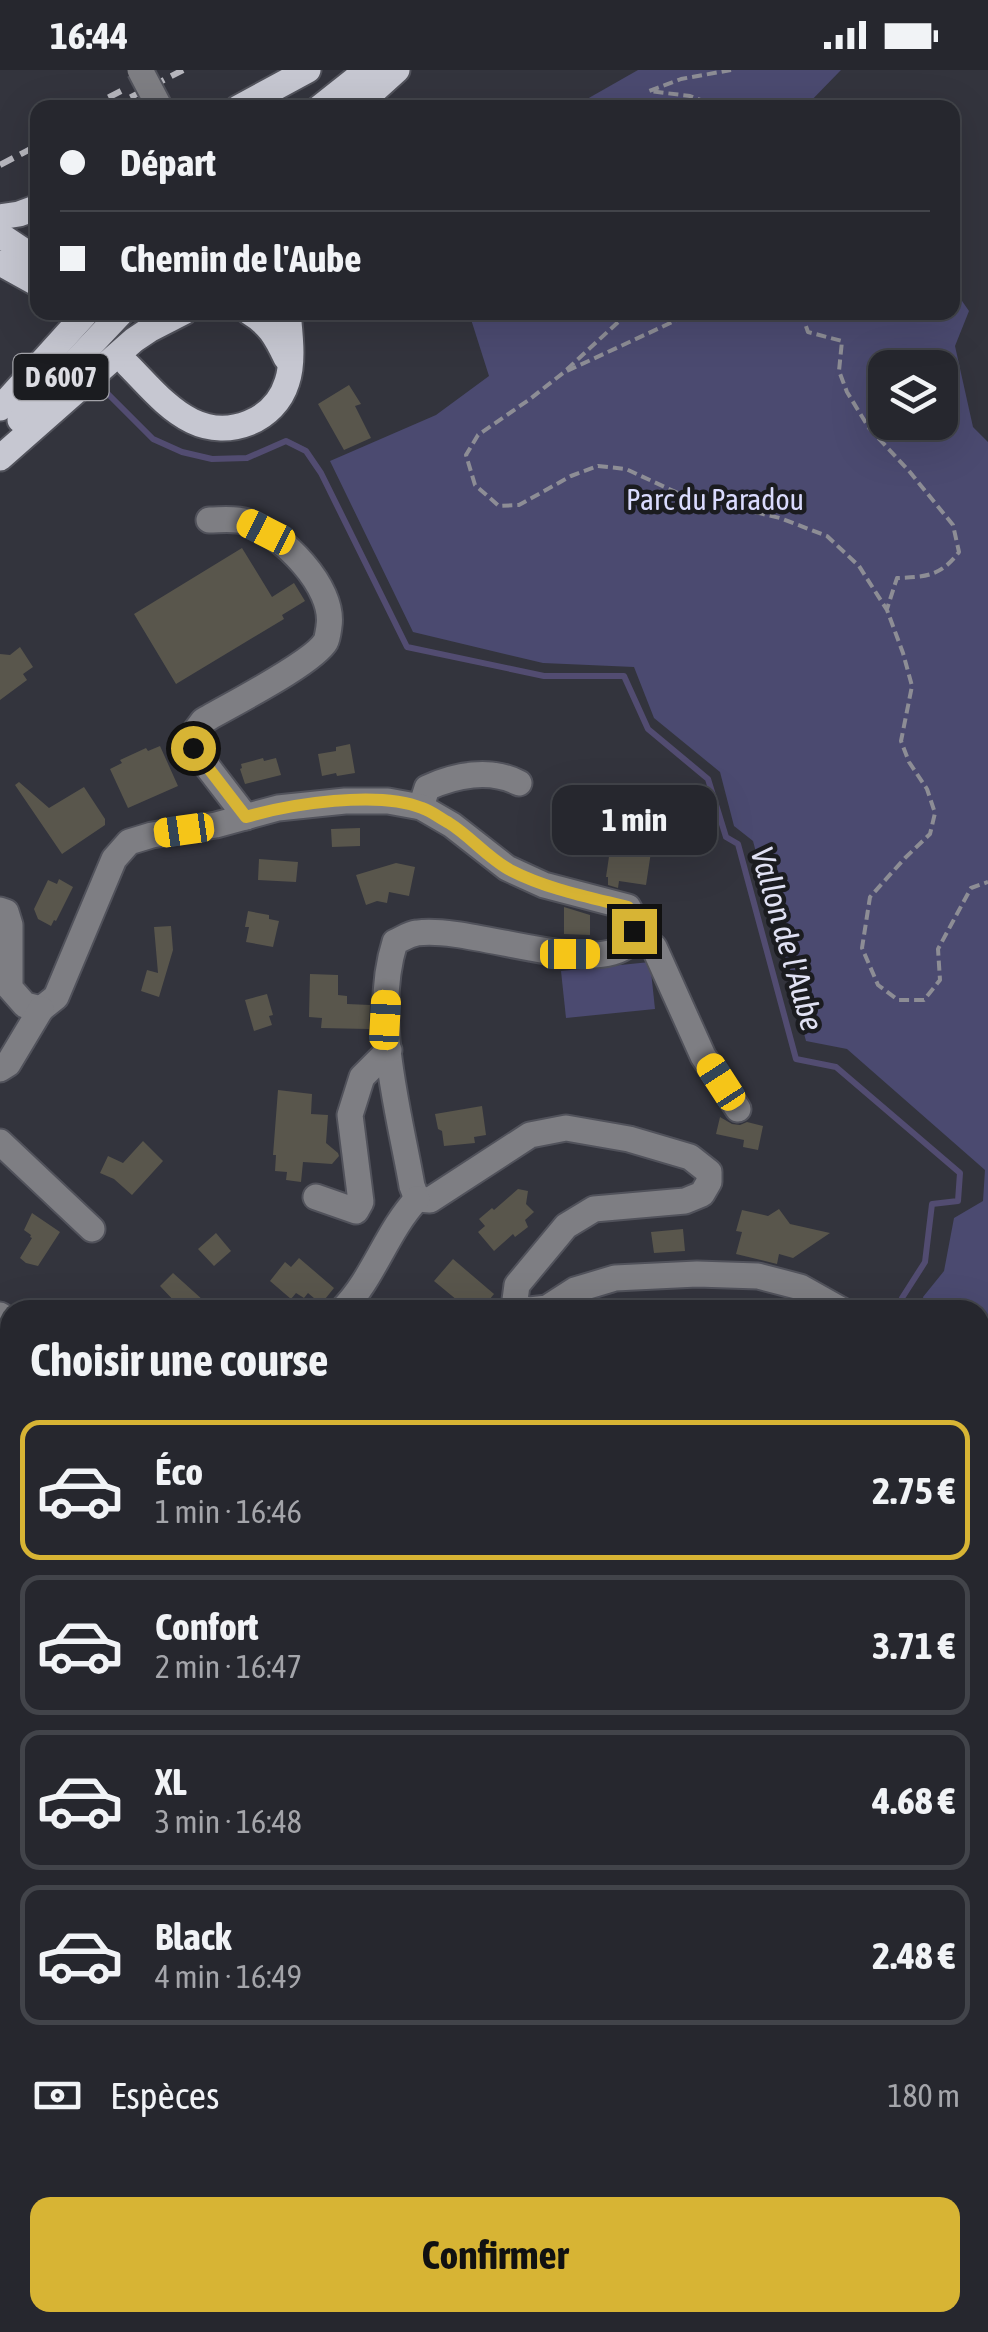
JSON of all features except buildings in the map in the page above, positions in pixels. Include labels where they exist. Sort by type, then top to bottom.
[{"type":"main road","points":[[253,100],[308,70]]},
{"type":"main road","points":[[330,100],[366,70]]},
{"type":"main road","points":[[364,100],[397,70]]},
{"type":"main road","points":[[0,217],[30,209]]},
{"type":"main road","points":[[0,235],[30,258]]},
{"type":"main road","points":[[0,263],[30,280]]},
{"type":"main road","name":"D 6007","points":[[0,408],[80,320]]},
{"type":"main road","name":"D 6007","points":[[0,442],[114,320]]},
{"type":"main road","points":[[0,458],[134,340],[168,320]]},
{"type":"main road","points":[[262,320],[274,333],[290,366]]},
{"type":"main road","points":[[128,365],[170,407],[193,422],[232,428],[248,424],[265,415],[279,400],[287,382],[288,320]]},
{"type":"street","points":[[140,70],[156,100]]},
{"type":"street","points":[[208,520],[245,521],[296,555],[326,598],[330,616],[327,641],[301,664],[203,721],[194,733],[193,748],[246,817]]},
{"type":"street","points":[[421,807],[427,788],[446,779],[488,774],[506,776],[518,783]]},
{"type":"street","points":[[0,1069],[8,1064],[42,1009],[56,997],[114,858],[129,842],[278,808],[345,801],[388,801],[421,807],[452,825],[507,868],[544,885],[628,907],[638,924],[629,944],[609,954],[570,954],[443,932],[413,933],[395,942],[389,960],[385,1020],[417,1199]]},
{"type":"street","points":[[0,910],[6,912],[10,925],[10,988],[24,1005],[42,1009]]},
{"type":"street","points":[[634,931],[654,947],[704,1056],[738,1109]]},
{"type":"street","points":[[316,1196],[356,1211],[361,1202],[350,1115],[362,1077],[389,1050]]},
{"type":"street","points":[[417,1199],[430,1200],[530,1135],[566,1128],[629,1139],[690,1158],[709,1172],[709,1182],[702,1194],[685,1202],[594,1209],[566,1226],[517,1285],[516,1300]]},
{"type":"street","points":[[0,1142],[92,1229]]},
{"type":"street","points":[[351,1300],[417,1199]]},
{"type":"street","points":[[560,1300],[575,1290],[615,1278],[697,1274],[758,1276],[800,1287],[823,1300]]},
{"type":"path","points":[[700,100],[648,91],[681,78],[731,70]]},
{"type":"path","points":[[620,320],[563,373],[478,434],[466,455],[475,484],[500,506],[520,505],[571,476],[598,466],[626,469],[682,495],[780,518],[827,536],[860,566],[887,610],[912,686],[901,741],[909,762],[928,789],[935,813],[930,834],[870,897],[862,948],[878,985],[898,1000],[924,1000],[940,980],[938,949],[954,918],[971,888],[988,882]]},
{"type":"path","points":[[563,373],[677,320]]},
{"type":"path","points":[[804,320],[808,332],[842,341],[840,371],[862,416],[953,525],[959,552],[947,568],[919,577],[897,578],[887,610]]},
{"type":"green space","points":[[638,70],[841,70],[812,100],[585,100]]},
{"type":"green space","name":"Parc du Paradou","points":[[960,298],[969,311],[956,350],[868,350],[868,440],[958,440],[958,360],[973,427],[988,442],[988,1300],[923,1297],[944,1271],[954,1218],[983,1201],[985,1170],[847,1049],[806,1041],[753,841],[734,826],[720,772],[654,718],[634,667],[543,663],[413,632],[330,461],[436,415],[489,376],[471,320],[960,320]]},
{"type":"green space","points":[[650,962],[655,1009],[566,1018],[561,971]]},
{"type":"waterway","name":"Vallon de l'Aube","points":[[104,390],[153,439],[182,452],[212,459],[247,458],[286,441],[306,451],[321,473],[407,647],[544,676],[624,676],[648,729],[708,779],[726,837],[738,844],[796,1059],[836,1067],[960,1173],[958,1201],[932,1204],[925,1262],[902,1300]]},
{"type":"railway","points":[[125,100],[183,70]]},
{"type":"railway","points":[[104,100],[121,91]]},
{"type":"railway","points":[[0,165],[30,149]]},
{"type":"route","points":[[193,748],[246,817],[278,808],[345,801],[388,801],[421,807],[452,825],[507,868],[544,885],[628,907],[638,924],[634,931]]}]
